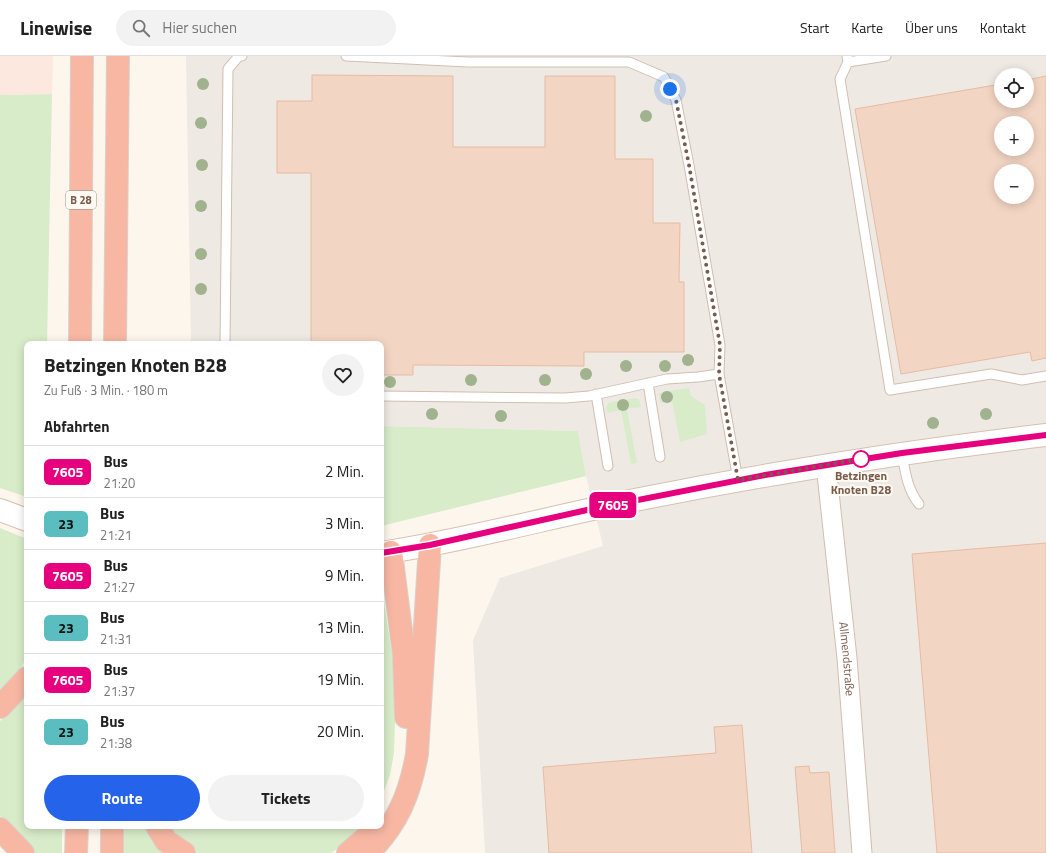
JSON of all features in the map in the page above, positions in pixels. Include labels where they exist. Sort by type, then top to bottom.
[{"type":"highway","name":"B 28","points":[[80,341],[82,56]]},
{"type":"highway","points":[[115,341],[118,56]]},
{"type":"highway","points":[[368,853],[380,842],[392,825],[409,791],[414,774],[417,754],[430,545]]},
{"type":"highway","points":[[384,813],[390,804],[399,778],[404,756],[406,732],[404,654],[386,552]]},
{"type":"highway","points":[[0,708],[24,681]]},
{"type":"highway","points":[[0,829],[23,853]]},
{"type":"highway","points":[[76,853],[77,829]]},
{"type":"highway","points":[[112,829],[112,853]]},
{"type":"highway","points":[[159,829],[166,841],[184,853]]},
{"type":"highway","points":[[348,853],[374,829]]},
{"type":"street","points":[[386,552],[430,545],[587,510],[738,480],[902,453],[1046,435]]},
{"type":"street","name":"Allmendstraße","points":[[826,465],[846,658],[862,853]]},
{"type":"street","points":[[0,510],[24,519]]},
{"type":"lane","points":[[225,341],[228,69],[238,57],[242,56]]},
{"type":"lane","points":[[346,56],[468,62],[629,62],[664,77],[676,100],[689,165],[720,345],[719,374],[738,480]]},
{"type":"lane","points":[[886,56],[847,59],[840,80],[890,390],[991,374],[1022,380],[1046,376]]},
{"type":"lane","points":[[384,396],[565,398],[596,394],[667,379],[719,374]]},
{"type":"lane","points":[[648,383],[660,457]]},
{"type":"lane","points":[[596,394],[608,466]]},
{"type":"lane","points":[[902,453],[910,490],[919,504]]},
{"type":"shaded area","points":[[0,56],[53,56],[52,94],[0,95]]},
{"type":"shaded area","points":[[186,56],[1046,56],[1046,853],[485,853],[473,640],[500,578],[603,546],[586,476],[578,431],[384,426],[384,341],[191,341]]},
{"type":"green space","points":[[52,94],[47,341],[24,341],[24,496],[0,488],[0,95]]},
{"type":"green space","points":[[689,388],[691,396],[705,405],[707,434],[680,442],[672,401],[660,403],[659,393]]},
{"type":"green space","points":[[635,398],[639,400],[641,407],[627,409],[637,463],[631,464],[621,410],[607,413],[606,407],[608,403]]},
{"type":"green space","points":[[384,426],[578,431],[586,476],[384,525]]},
{"type":"green space","points":[[0,528],[24,538],[24,662],[17,675],[0,695]]},
{"type":"green space","points":[[384,602],[396,693],[394,753],[390,775],[384,791]]},
{"type":"green space","points":[[24,695],[24,829],[62,829],[62,853],[32,853],[0,816],[0,721]]},
{"type":"green space","points":[[119,829],[146,829],[159,845],[169,853],[119,853]]},
{"type":"green space","points":[[166,829],[361,829],[350,840],[331,853],[196,853],[171,836]]},
{"type":"building","points":[[312,75],[453,76],[453,147],[545,147],[545,76],[615,76],[615,159],[653,159],[653,223],[680,223],[679,282],[684,282],[684,352],[584,352],[584,366],[413,365],[413,375],[384,375],[384,341],[311,341],[311,173],[277,173],[277,101],[312,101]]},
{"type":"building","points":[[1046,76],[1046,358],[1032,361],[1030,352],[901,374],[855,109],[994,85],[994,108],[1034,108],[1034,79]]},
{"type":"building","points":[[1046,543],[1046,853],[937,853],[912,554]]},
{"type":"building","points":[[742,725],[752,853],[549,853],[543,767],[716,753],[714,727]]},
{"type":"building","points":[[809,766],[810,773],[829,772],[835,853],[802,853],[795,767]]},
{"type":"bus line","name":"7605","points":[[384,553],[430,545],[587,510],[765,475],[958,445],[1046,435]]},
{"type":"place","name":"Betzingen Knoten B28","points":[[861,459]]},
{"type":"route","points":[[670,89],[676,100],[689,165],[720,345],[719,374],[738,480],[861,459]]}]
